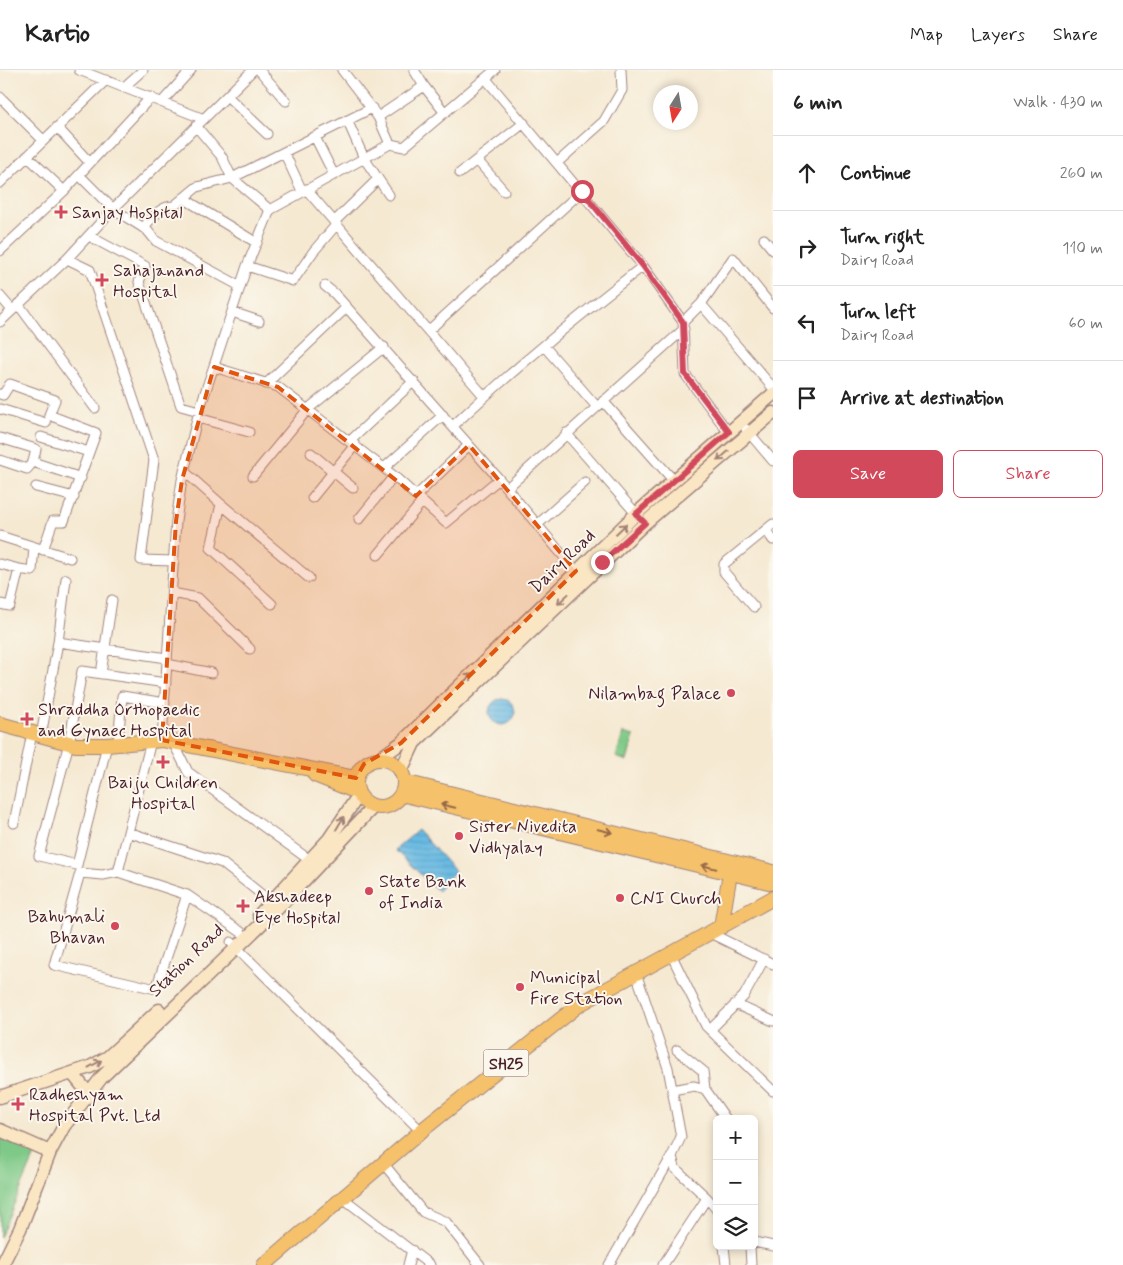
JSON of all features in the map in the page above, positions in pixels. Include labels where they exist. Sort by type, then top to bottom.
[{"type":"main road","name":"Dairy Road","points":[[379,759],[402,743],[641,518],[674,481],[773,394]]},
{"type":"main road","name":"Dairy Road","points":[[641,518],[773,412]]},
{"type":"main road","name":"Dairy Road","points":[[402,782],[414,743],[580,576]]},
{"type":"main road","points":[[0,724],[69,743],[113,745],[162,741],[306,769],[357,794],[373,807],[390,806],[402,782]]},
{"type":"main road","points":[[357,794],[356,778],[364,764],[379,759],[388,760],[402,782],[730,873],[773,883]]},
{"type":"main road","points":[[306,769],[312,768],[356,778]]},
{"type":"main road","points":[[402,782],[773,872]]},
{"type":"main road","name":"Station Road","points":[[0,1097],[90,1067],[108,1057],[234,944],[241,932],[311,860],[338,826],[357,794]]},
{"type":"main road","points":[[2,1265],[20,1229],[50,1152],[64,1126],[102,1077],[234,944],[279,907],[373,807]]},
{"type":"main road","points":[[716,930],[730,873]]},
{"type":"main road","name":"SH25","points":[[264,1265],[421,1131],[580,1004],[773,898]]},
{"type":"main road","points":[[72,1073],[89,1094]]},
{"type":"main road","points":[[0,1130],[50,1152]]},
{"type":"street","points":[[124,87],[143,70]]},
{"type":"street","points":[[162,102],[191,70]]},
{"type":"street","points":[[0,322],[67,259],[113,209],[253,70]]},
{"type":"street","points":[[259,70],[286,101]]},
{"type":"street","points":[[342,70],[378,117],[390,144]]},
{"type":"street","points":[[118,872],[128,832],[162,741],[176,521],[184,471],[199,414],[240,286],[270,210],[390,144],[404,147],[495,70]]},
{"type":"street","points":[[558,162],[604,121],[622,90],[621,70]]},
{"type":"street","points":[[86,71],[204,119]]},
{"type":"street","points":[[417,71],[424,86],[445,113]]},
{"type":"street","points":[[486,79],[558,162],[643,266],[684,325],[685,374],[729,432]]},
{"type":"street","points":[[0,183],[106,80]]},
{"type":"street","points":[[378,117],[424,86]]},
{"type":"street","points":[[227,96],[267,134]]},
{"type":"street","points":[[0,97],[43,140]]},
{"type":"street","points":[[0,251],[79,176],[151,98]]},
{"type":"street","points":[[143,228],[156,214],[198,187],[232,178],[372,108]]},
{"type":"street","points":[[347,120],[364,158],[388,195]]},
{"type":"street","points":[[460,174],[524,123]]},
{"type":"street","points":[[196,126],[222,157],[232,178],[270,210]]},
{"type":"street","points":[[57,127],[90,164]]},
{"type":"street","points":[[315,136],[334,174]]},
{"type":"street","points":[[284,152],[304,190],[484,396]]},
{"type":"street","points":[[27,156],[64,191]]},
{"type":"street","points":[[477,160],[504,191]]},
{"type":"street","points":[[79,176],[113,209],[143,228],[156,241],[240,286]]},
{"type":"street","points":[[247,266],[292,282],[335,224],[378,179]]},
{"type":"street","points":[[428,330],[582,191]]},
{"type":"street","points":[[183,198],[257,242]]},
{"type":"street","points":[[89,236],[145,266],[138,282],[181,406],[249,432]]},
{"type":"street","points":[[764,239],[773,250]]},
{"type":"street","points":[[507,488],[684,325],[733,258],[773,308]]},
{"type":"street","points":[[67,259],[90,270],[154,460],[141,560],[174,561]]},
{"type":"street","points":[[452,426],[484,396],[643,266]]},
{"type":"street","points":[[325,286],[347,306],[414,381],[580,576]]},
{"type":"street","points":[[0,296],[15,307],[95,408]]},
{"type":"street","points":[[701,304],[773,388]]},
{"type":"street","points":[[266,384],[347,306]]},
{"type":"street","points":[[232,312],[259,321]]},
{"type":"street","points":[[544,346],[674,481]]},
{"type":"street","points":[[253,476],[308,409],[384,347]]},
{"type":"street","points":[[214,367],[278,388],[394,476],[446,523],[499,480]]},
{"type":"street","points":[[312,498],[352,443],[414,381]]},
{"type":"street","points":[[0,460],[27,469],[33,462],[40,437],[47,419],[55,400],[10,384],[1,395],[0,408],[47,419],[96,433],[64,521],[53,521],[39,548],[32,571],[0,564]]},
{"type":"street","points":[[384,468],[443,415]]},
{"type":"street","points":[[740,422],[773,461]]},
{"type":"street","points":[[566,433],[641,518]]},
{"type":"street","points":[[40,437],[89,452]]},
{"type":"street","points":[[0,438],[36,449]]},
{"type":"street","points":[[378,555],[419,499],[469,444]]},
{"type":"street","points":[[311,453],[353,488]]},
{"type":"street","points":[[33,462],[81,478]]},
{"type":"street","points":[[184,471],[309,578]]},
{"type":"street","points":[[359,519],[394,476]]},
{"type":"street","points":[[537,524],[585,482]]},
{"type":"street","points":[[36,487],[74,497]]},
{"type":"street","points":[[221,504],[211,548],[272,604]]},
{"type":"street","points":[[754,607],[723,568],[728,559],[769,527],[773,540]]},
{"type":"street","points":[[0,536],[70,558]]},
{"type":"street","points":[[0,604],[10,606],[12,603],[19,569]]},
{"type":"street","points":[[14,823],[58,642],[66,579]]},
{"type":"street","points":[[172,592],[198,598],[250,649]]},
{"type":"street","points":[[101,674],[112,600]]},
{"type":"street","points":[[58,642],[105,648],[212,673]]},
{"type":"street","points":[[165,703],[122,696],[113,745],[77,865],[39,856],[69,743],[82,671],[166,682]]},
{"type":"street","points":[[162,741],[188,772],[311,860]]},
{"type":"street","points":[[128,832],[222,863],[270,902]]},
{"type":"street","points":[[187,896],[156,989],[54,964],[80,872],[103,875],[118,872],[187,896],[241,932]]},
{"type":"street","points":[[716,930],[773,964]]},
{"type":"street","points":[[234,944],[421,1131]]},
{"type":"street","points":[[671,954],[706,1026],[773,1091]]},
{"type":"street","points":[[710,1030],[744,996],[764,960]]},
{"type":"street","points":[[609,1265],[681,1137],[668,1068],[636,973]]},
{"type":"street","points":[[736,1004],[773,1021]]},
{"type":"street","points":[[677,1050],[703,1071],[705,1088],[723,1115]]},
{"type":"street","points":[[672,1090],[694,1086],[705,1088]]},
{"type":"street","points":[[672,1156],[675,1168],[713,1205]]},
{"type":"street","points":[[383,1163],[423,1212],[446,1222],[480,1265]]},
{"type":"street","points":[[343,1198],[430,1265]]},
{"type":"street","points":[[663,1265],[707,1198]]},
{"type":"street","points":[[758,1243],[773,1246]]},
{"type":"street","points":[[408,1265],[412,1250]]},
{"type":"street","points":[[724,1250],[726,1265]]},
{"type":"street","points":[[750,1250],[751,1265]]},
{"type":"highlighted area","points":[[214,367],[278,387],[416,496],[469,445],[576,571],[401,743],[364,764],[356,778],[162,740],[176,521],[182,480]]},
{"type":"green space","points":[[623,733],[634,736],[627,761],[616,757]]},
{"type":"green space","points":[[0,1138],[36,1153],[0,1237]]},
{"type":"water","points":[[502,699],[511,703],[515,712],[511,721],[502,725],[493,721],[489,712],[493,703]]},
{"type":"water","points":[[418,830],[455,871],[438,891],[395,850]]},
{"type":"place","name":"Sanjay Hospital","points":[[61,212]]},
{"type":"place","name":"Sahajanand Hospital","points":[[102,280]]},
{"type":"place","name":"Nilambag Palace","points":[[731,693]]},
{"type":"place","name":"Shraddha Orthopaedic and Gynaec Hospital","points":[[27,719]]},
{"type":"place","name":"Baiju Children Hospital","points":[[163,762]]},
{"type":"place","name":"Sister Nivedita Vidhyalay","points":[[459,836]]},
{"type":"place","name":"State Bank of India","points":[[369,891]]},
{"type":"place","name":"CNI Church","points":[[620,898]]},
{"type":"place","name":"Akshadeep Eye Hospital","points":[[243,906]]},
{"type":"place","name":"Bahumali Bhavan","points":[[115,926]]},
{"type":"place","name":"Municipal Fire Station","points":[[520,987]]},
{"type":"place","name":"Radheshyam Hospital Pvt. Ltd","points":[[18,1104]]},
{"type":"route","points":[[582,191],[643,266],[683,322],[685,374],[729,432],[636,514],[645,523],[602,562]]}]
